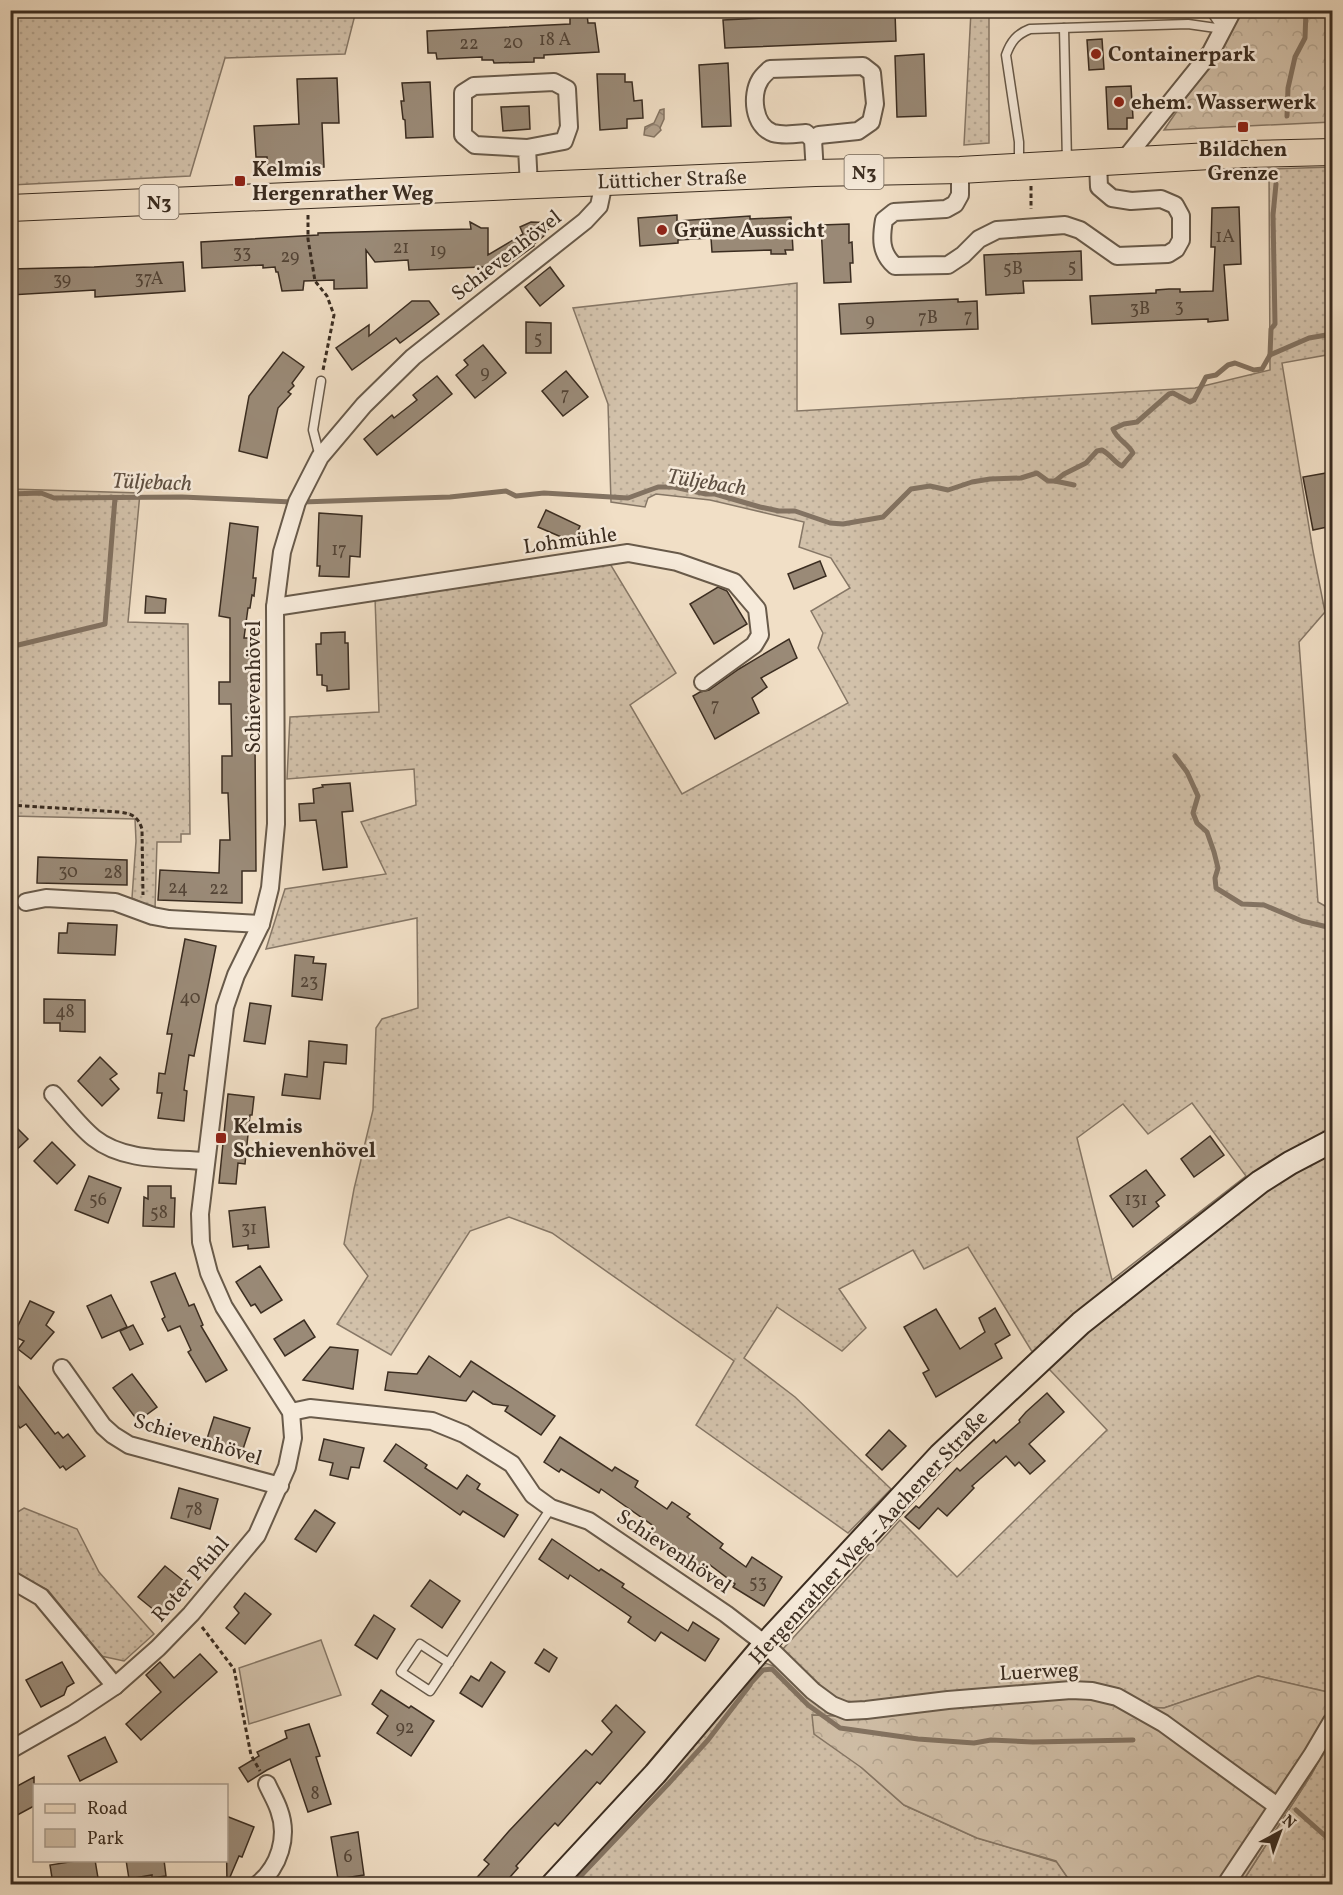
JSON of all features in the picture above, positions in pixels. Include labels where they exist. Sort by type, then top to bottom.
[{"type":"main road","name":"Lütticher Straße","points":[[10,208],[815,173],[960,170],[1246,154],[1332,152]]},
{"type":"street","points":[[1124,160],[1211,52],[1233,10]]},
{"type":"street","points":[[813,140],[819,135],[858,131],[870,122],[875,104],[872,73],[863,66],[770,69],[760,79],[754,97],[759,121],[770,132],[785,135],[806,133],[813,140],[815,173]]},
{"type":"street","points":[[554,82],[567,89],[569,127],[564,141],[527,148],[475,145],[463,135],[463,93],[474,86],[554,82]]},
{"type":"street","points":[[527,148],[529,186]]},
{"type":"street","points":[[960,170],[960,195],[955,204],[946,209],[894,212],[884,220],[881,240],[885,258],[895,266],[948,265],[963,255],[979,238],[997,230],[1065,225],[1080,230],[1117,256],[1168,254],[1176,249],[1180,240],[1181,216],[1175,205],[1161,199],[1131,201],[1112,198],[1100,187],[1098,163]]},
{"type":"street","name":"Schievenhövel","points":[[62,1368],[103,1426],[129,1445],[280,1486],[293,1438],[291,1412],[224,1307],[209,1273],[201,1242],[200,1214],[225,1007],[236,975],[261,924],[270,888],[276,824],[275,607],[282,552],[297,502],[320,457],[364,405],[413,357],[585,221],[599,206],[604,182]]},
{"type":"street","name":"Lohmühle","points":[[275,607],[628,553],[657,558],[677,562],[734,582],[757,609],[760,635],[754,645],[703,681]]},
{"type":"street","points":[[26,902],[46,898],[115,902],[169,920],[261,924]]},
{"type":"street","points":[[53,1094],[94,1138],[115,1150],[141,1156],[205,1161]]},
{"type":"street","name":"Hergenrather Weg - Aachener Straße","points":[[553,1884],[655,1774],[765,1644],[940,1455],[1081,1323],[1260,1182],[1332,1141]]},
{"type":"street","name":"Schievenhövel","points":[[291,1412],[310,1408],[432,1421],[464,1434],[512,1464],[533,1495],[551,1508],[589,1521],[726,1614],[765,1644]]},
{"type":"street","name":"Roter Pfuhl","points":[[10,1750],[73,1714],[115,1686],[158,1648],[191,1614],[257,1535],[280,1486]]},
{"type":"street","points":[[10,1579],[41,1597],[115,1686]]},
{"type":"street","name":"Luerweg","points":[[765,1644],[813,1690],[832,1705],[847,1711],[1071,1690],[1092,1691],[1117,1697],[1163,1723],[1277,1806]]},
{"type":"street","points":[[1226,1884],[1332,1721]]},
{"type":"street","points":[[258,1884],[266,1878],[279,1859],[283,1833],[280,1812],[267,1784]]},
{"type":"lane","points":[[1210,10],[1223,29]]},
{"type":"lane","points":[[1025,167],[1006,55],[1010,44],[1022,32],[1030,29],[1188,24],[1223,29]]},
{"type":"lane","points":[[1064,28],[1067,164]]},
{"type":"lane","points":[[320,457],[313,430],[321,381]]},
{"type":"lane","points":[[449,1663],[420,1644],[401,1672],[430,1691],[449,1663],[551,1508]]},
{"type":"path","points":[[1025,167],[1031,228]]},
{"type":"path","points":[[308,195],[308,239],[315,281],[327,296],[334,315],[321,381]]},
{"type":"path","points":[[10,805],[120,812],[135,816],[142,829],[142,912]]},
{"type":"path","points":[[191,1614],[234,1669],[251,1755],[267,1784]]},
{"type":"green space","points":[[11,10],[356,11],[345,54],[225,58],[190,176],[11,185]]},
{"type":"green space","points":[[971,10],[1168,11],[989,14],[989,143],[964,145]]},
{"type":"green space","points":[[1239,11],[1332,11],[1332,122],[1164,130],[1216,54]]},
{"type":"green space","points":[[1332,167],[1332,354],[1282,363],[1325,612],[1299,642],[1318,902],[1332,910],[1332,1693],[1258,1676],[1164,1708],[1125,1706],[855,1717],[813,1715],[862,1768],[904,1805],[977,1838],[1057,1862],[1072,1884],[563,1884],[762,1662],[776,1667],[783,1649],[900,1520],[957,1577],[1107,1430],[1031,1350],[968,1247],[924,1269],[913,1250],[839,1289],[866,1328],[842,1351],[777,1307],[744,1358],[795,1397],[891,1489],[848,1533],[696,1425],[734,1361],[552,1233],[509,1217],[470,1231],[391,1355],[337,1324],[368,1276],[344,1244],[354,1189],[373,1110],[376,1028],[382,1019],[418,1008],[417,918],[266,949],[285,889],[386,874],[361,822],[416,805],[414,769],[287,779],[290,717],[379,712],[375,598],[609,562],[676,673],[630,705],[682,794],[848,703],[818,648],[823,633],[811,611],[850,588],[831,558],[799,547],[804,522],[710,500],[656,494],[648,498],[645,507],[611,502],[608,404],[573,308],[797,283],[797,411],[1195,388],[1270,370],[1269,169]],"holes":[[[1192,1103],[1246,1176],[1112,1280],[1077,1138],[1123,1104],[1148,1134]]]},
{"type":"green space","points":[[11,489],[140,493],[128,622],[188,624],[190,834],[181,834],[181,842],[157,842],[155,909],[132,898],[136,841],[135,819],[11,816]]},
{"type":"green space","points":[[24,1508],[77,1529],[99,1572],[154,1634],[124,1661],[101,1656],[48,1590],[11,1571],[11,1516]]},
{"type":"green space","points":[[321,1640],[341,1695],[249,1724],[239,1668]]},
{"type":"green space","points":[[1258,1676],[1332,1693],[1332,1736],[1311,1775],[1241,1884],[1072,1884],[1056,1861],[977,1838],[904,1805],[862,1768],[814,1734],[812,1715],[855,1717],[1075,1694],[1125,1706],[1164,1708]]},
{"type":"green space","points":[[1332,1736],[1332,1884],[1241,1884],[1311,1775]]},
{"type":"water","points":[[664,109],[661,130],[654,137],[644,135],[645,127],[654,123],[660,110]]},
{"type":"building","points":[[895,12],[896,41],[725,48],[723,20]]},
{"type":"building","points":[[570,14],[587,14],[588,23],[595,23],[599,52],[544,55],[544,58],[534,58],[534,62],[494,63],[493,60],[482,60],[482,57],[437,59],[436,53],[428,53],[427,31],[570,24]]},
{"type":"building","name":"Containerpark","points":[[1102,39],[1104,69],[1089,70],[1087,40]]},
{"type":"building","points":[[924,54],[926,116],[897,117],[895,56]]},
{"type":"building","points":[[728,63],[731,126],[702,127],[699,65]]},
{"type":"building","points":[[597,74],[625,74],[625,82],[632,82],[634,101],[642,100],[643,118],[627,119],[627,128],[600,130]]},
{"type":"building","points":[[337,78],[339,123],[322,123],[324,167],[268,169],[267,157],[256,157],[254,126],[299,124],[297,79]]},
{"type":"building","points":[[430,82],[433,137],[406,138],[401,101],[404,101],[402,83]]},
{"type":"building","name":"ehem. Wasserwerk","points":[[1131,86],[1133,118],[1127,118],[1127,129],[1108,129],[1106,87]]},
{"type":"building","points":[[529,106],[530,129],[503,131],[501,107]]},
{"type":"building","points":[[1239,207],[1241,264],[1224,265],[1228,320],[1092,324],[1090,296],[1156,293],[1156,290],[1169,289],[1180,289],[1180,292],[1213,291],[1215,247],[1211,247],[1212,208]]},
{"type":"building","points":[[677,215],[677,221],[750,216],[750,219],[791,217],[793,250],[785,250],[786,254],[771,254],[771,250],[712,252],[711,238],[640,246],[638,218]]},
{"type":"building","points":[[470,222],[481,228],[488,228],[488,255],[523,234],[520,227],[531,222],[556,223],[534,246],[506,266],[409,270],[408,260],[375,262],[366,250],[367,288],[334,289],[334,280],[304,281],[303,290],[282,291],[275,267],[263,268],[263,265],[202,268],[201,242],[318,235],[318,233],[471,229]]},
{"type":"building","points":[[849,224],[849,243],[852,242],[853,263],[850,263],[851,282],[824,283],[821,225]]},
{"type":"building","points":[[1081,251],[1082,280],[1023,281],[1024,293],[986,295],[984,255]]},
{"type":"building","points":[[183,262],[185,291],[95,297],[95,290],[10,295],[10,269]]},
{"type":"building","points":[[550,267],[564,286],[540,306],[525,287]]},
{"type":"building","points":[[958,299],[958,302],[977,301],[978,329],[841,334],[839,304]]},
{"type":"building","points":[[412,301],[429,301],[439,314],[400,343],[396,338],[352,370],[336,348],[369,325],[369,336]]},
{"type":"building","points":[[526,322],[551,323],[551,353],[526,353]]},
{"type":"building","points":[[483,345],[506,373],[475,398],[456,375],[468,365],[464,360]]},
{"type":"building","points":[[283,352],[304,367],[292,383],[294,386],[288,392],[291,394],[278,408],[267,458],[239,451],[249,396]]},
{"type":"building","points":[[566,371],[588,397],[563,416],[542,391]]},
{"type":"building","points":[[437,376],[452,394],[377,455],[364,439],[392,415],[394,418],[417,400],[413,395]]},
{"type":"building","points":[[1332,472],[1332,526],[1313,530],[1303,477]]},
{"type":"building","points":[[546,510],[580,526],[573,542],[538,527]]},
{"type":"building","points":[[319,513],[362,516],[360,557],[350,556],[349,577],[319,576],[320,566],[317,566]]},
{"type":"building","points":[[230,523],[258,527],[253,578],[256,578],[254,596],[252,595],[250,608],[248,608],[244,638],[258,638],[256,667],[259,744],[255,744],[256,871],[242,871],[242,903],[158,900],[160,870],[219,873],[220,840],[230,840],[228,793],[222,793],[222,756],[232,756],[231,704],[219,704],[219,682],[230,682],[230,618],[219,616]]},
{"type":"building","points":[[820,561],[826,576],[794,589],[788,574]]},
{"type":"building","points":[[718,587],[727,591],[747,624],[714,644],[690,604]]},
{"type":"building","points":[[146,596],[166,599],[165,613],[145,613]]},
{"type":"building","points":[[345,632],[345,643],[348,643],[349,689],[327,691],[327,686],[322,685],[322,675],[317,675],[316,644],[321,644],[321,633]]},
{"type":"building","points":[[789,639],[797,658],[761,678],[767,687],[752,698],[759,713],[715,739],[693,696],[709,690]]},
{"type":"building","points":[[350,783],[353,811],[342,812],[347,867],[323,870],[316,820],[300,821],[299,804],[314,803],[313,789],[323,787],[322,785]]},
{"type":"building","points":[[38,857],[127,860],[127,885],[37,883]]},
{"type":"building","points":[[68,923],[117,925],[115,955],[58,953],[59,933],[67,933]]},
{"type":"building","points":[[185,939],[216,946],[194,1056],[189,1055],[184,1090],[187,1091],[184,1121],[158,1118],[162,1093],[157,1093],[159,1073],[165,1074],[172,1034],[167,1034]]},
{"type":"building","points":[[295,955],[314,957],[313,963],[326,964],[322,1000],[292,996]]},
{"type":"building","points":[[44,999],[85,1000],[85,1032],[60,1031],[60,1023],[44,1023]]},
{"type":"building","points":[[250,1003],[271,1006],[265,1044],[244,1041]]},
{"type":"building","points":[[309,1041],[347,1045],[346,1064],[324,1062],[320,1099],[282,1095],[285,1074],[307,1077]]},
{"type":"building","points":[[100,1057],[117,1074],[110,1079],[119,1089],[102,1106],[78,1081]]},
{"type":"building","points":[[228,1094],[254,1097],[245,1164],[238,1163],[236,1184],[219,1183]]},
{"type":"building","points":[[10,1121],[28,1139],[10,1156]]},
{"type":"building","points":[[1210,1136],[1224,1155],[1194,1177],[1181,1159]]},
{"type":"building","points":[[52,1142],[75,1165],[57,1184],[34,1161]]},
{"type":"building","points":[[1146,1170],[1165,1195],[1156,1202],[1159,1206],[1133,1227],[1110,1196]]},
{"type":"building","points":[[89,1176],[121,1188],[108,1223],[75,1210]]},
{"type":"building","points":[[148,1186],[171,1186],[171,1198],[175,1198],[174,1227],[143,1226],[144,1197],[148,1199]]},
{"type":"building","points":[[265,1207],[269,1247],[248,1249],[248,1245],[233,1247],[229,1211]]},
{"type":"building","points":[[260,1266],[282,1300],[261,1313],[255,1304],[251,1306],[236,1282]]},
{"type":"building","points":[[175,1273],[189,1306],[194,1304],[203,1325],[201,1326],[227,1370],[206,1382],[188,1352],[191,1350],[180,1326],[168,1331],[151,1282]]},
{"type":"building","points":[[111,1295],[127,1327],[102,1338],[87,1306]]},
{"type":"building","points":[[30,1301],[54,1312],[46,1325],[54,1332],[31,1359],[18,1349],[24,1341],[13,1336]]},
{"type":"building","points":[[995,1308],[1010,1335],[995,1344],[1002,1358],[936,1397],[923,1373],[929,1370],[904,1327],[936,1309],[960,1349],[985,1332],[979,1318]]},
{"type":"building","points":[[304,1320],[315,1337],[285,1356],[274,1339]]},
{"type":"building","points":[[133,1325],[143,1344],[130,1350],[120,1331]]},
{"type":"building","points":[[330,1347],[358,1350],[353,1389],[303,1380]]},
{"type":"building","points":[[429,1356],[460,1377],[471,1361],[555,1416],[541,1435],[505,1411],[508,1406],[493,1404],[473,1391],[466,1401],[385,1390],[388,1372],[417,1374]]},
{"type":"building","points":[[132,1374],[157,1407],[138,1421],[113,1388]]},
{"type":"building","points":[[10,1375],[55,1434],[58,1432],[63,1438],[68,1434],[85,1456],[66,1470],[63,1466],[60,1468],[26,1424],[20,1428],[10,1415]]},
{"type":"building","points":[[1047,1393],[1064,1412],[1029,1444],[1045,1461],[1030,1474],[1019,1462],[1015,1466],[1006,1456],[972,1486],[974,1488],[947,1516],[938,1508],[919,1529],[905,1517],[916,1506],[919,1508],[957,1468],[960,1471],[994,1440],[996,1443],[1020,1422],[1019,1420],[1026,1412]]},
{"type":"building","points":[[214,1417],[250,1428],[242,1452],[206,1442]]},
{"type":"building","points":[[889,1430],[906,1446],[882,1470],[866,1455]]},
{"type":"building","points":[[560,1437],[612,1471],[615,1467],[638,1481],[635,1487],[667,1509],[672,1502],[690,1514],[687,1517],[723,1544],[720,1548],[746,1567],[752,1557],[782,1577],[764,1606],[733,1587],[735,1584],[710,1565],[706,1570],[670,1543],[668,1545],[651,1533],[655,1527],[601,1489],[599,1493],[561,1469],[559,1472],[544,1462]]},
{"type":"building","points":[[324,1439],[364,1448],[359,1468],[351,1467],[348,1479],[330,1475],[333,1463],[319,1460]]},
{"type":"building","points":[[396,1444],[427,1465],[425,1468],[457,1489],[467,1475],[480,1484],[477,1489],[518,1515],[504,1537],[463,1511],[460,1515],[384,1461]]},
{"type":"building","points":[[179,1488],[218,1499],[210,1529],[171,1518]]},
{"type":"building","points":[[315,1510],[335,1523],[316,1552],[295,1539]]},
{"type":"building","points":[[552,1539],[599,1571],[601,1569],[624,1584],[622,1587],[688,1631],[693,1622],[719,1639],[705,1661],[661,1632],[655,1641],[628,1622],[631,1617],[570,1575],[568,1579],[539,1559]]},
{"type":"building","points":[[165,1566],[185,1582],[159,1614],[138,1597]]},
{"type":"building","points":[[430,1580],[460,1601],[442,1628],[411,1606]]},
{"type":"building","points":[[245,1593],[271,1614],[245,1644],[226,1628],[239,1613],[234,1607]]},
{"type":"building","points":[[374,1615],[395,1629],[377,1659],[355,1645]]},
{"type":"building","points":[[544,1649],[557,1658],[549,1672],[535,1663]]},
{"type":"building","points":[[200,1654],[217,1672],[141,1740],[126,1724],[161,1692],[146,1675],[160,1662],[174,1678]]},
{"type":"building","points":[[62,1662],[74,1683],[67,1687],[64,1695],[41,1707],[26,1680]]},
{"type":"building","points":[[491,1662],[505,1672],[482,1707],[460,1693],[471,1676],[479,1681]]},
{"type":"building","points":[[381,1690],[434,1721],[411,1756],[377,1733],[388,1716],[372,1704]]},
{"type":"building","points":[[616,1705],[645,1732],[600,1784],[597,1782],[558,1826],[555,1823],[541,1838],[516,1866],[518,1868],[504,1884],[471,1884],[489,1864],[484,1860],[509,1831],[586,1750],[592,1755],[612,1732],[602,1721]]},
{"type":"building","points":[[309,1724],[320,1756],[316,1757],[331,1804],[308,1812],[290,1759],[248,1782],[239,1768],[259,1756],[257,1752],[287,1738],[285,1731]]},
{"type":"building","points":[[105,1737],[117,1762],[80,1781],[68,1756]]},
{"type":"building","points":[[34,1777],[33,1807],[10,1819],[10,1790]]},
{"type":"building","points":[[228,1817],[254,1827],[242,1857],[239,1856],[227,1884]]},
{"type":"building","points":[[358,1832],[364,1875],[338,1879],[331,1837]]},
{"type":"building","points":[[95,1862],[99,1884],[53,1884],[50,1865]]},
{"type":"building","points":[[126,1862],[164,1862],[166,1876],[152,1878],[152,1875],[129,1879]]},
{"type":"waterway","points":[[1287,116],[1288,88],[1295,57],[1305,38],[1306,10]]},
{"type":"waterway","points":[[1270,355],[1271,329],[1275,324],[1273,215],[1276,184]]},
{"type":"waterway","name":"Tüljebach","points":[[302,502],[450,497],[506,491],[516,496],[544,493],[628,498],[658,487],[674,487],[715,494],[779,511],[795,511],[830,523],[843,524],[883,517],[911,489],[930,486],[948,490],[972,482],[1021,478],[1037,473],[1048,481],[1055,481],[1086,463],[1097,451],[1102,450],[1122,466],[1133,453],[1113,429],[1137,422],[1169,394],[1173,393],[1190,402],[1194,400],[1206,377],[1216,375],[1228,365],[1235,363],[1254,370],[1262,369],[1270,355],[1309,338],[1332,334]]},
{"type":"waterway","name":"Tüljebach","points":[[1055,481],[1074,485]]},
{"type":"waterway","name":"Tüljebach","points":[[10,494],[41,493],[54,498],[182,497],[292,502]]},
{"type":"waterway","points":[[10,647],[105,624],[115,498]]},
{"type":"waterway","points":[[1175,756],[1187,772],[1198,796],[1193,813],[1197,823],[1207,832],[1214,852],[1218,868],[1215,878],[1216,888],[1242,904],[1264,905],[1302,921],[1332,928]]},
{"type":"waterway","points":[[749,1685],[763,1670],[772,1669],[808,1705],[840,1728],[918,1739],[974,1743],[991,1740],[1033,1742],[1133,1740]]},
{"type":"waterway","points":[[573,1884],[708,1740],[750,1685]]},
{"type":"waterway","points":[[1296,1810],[1332,1842]]},
{"type":"place","name":"Containerpark","points":[[1096,54]]},
{"type":"place","name":"ehem. Wasserwerk","points":[[1119,102]]},
{"type":"place","name":"Bildchen Grenze","points":[[1243,127]]},
{"type":"place","name":"Kelmis Hergenrather Weg","points":[[240,181]]},
{"type":"place","name":"Grüne Aussicht","points":[[662,230]]},
{"type":"place","name":"Kelmis Schievenhövel","points":[[221,1138]]}]
